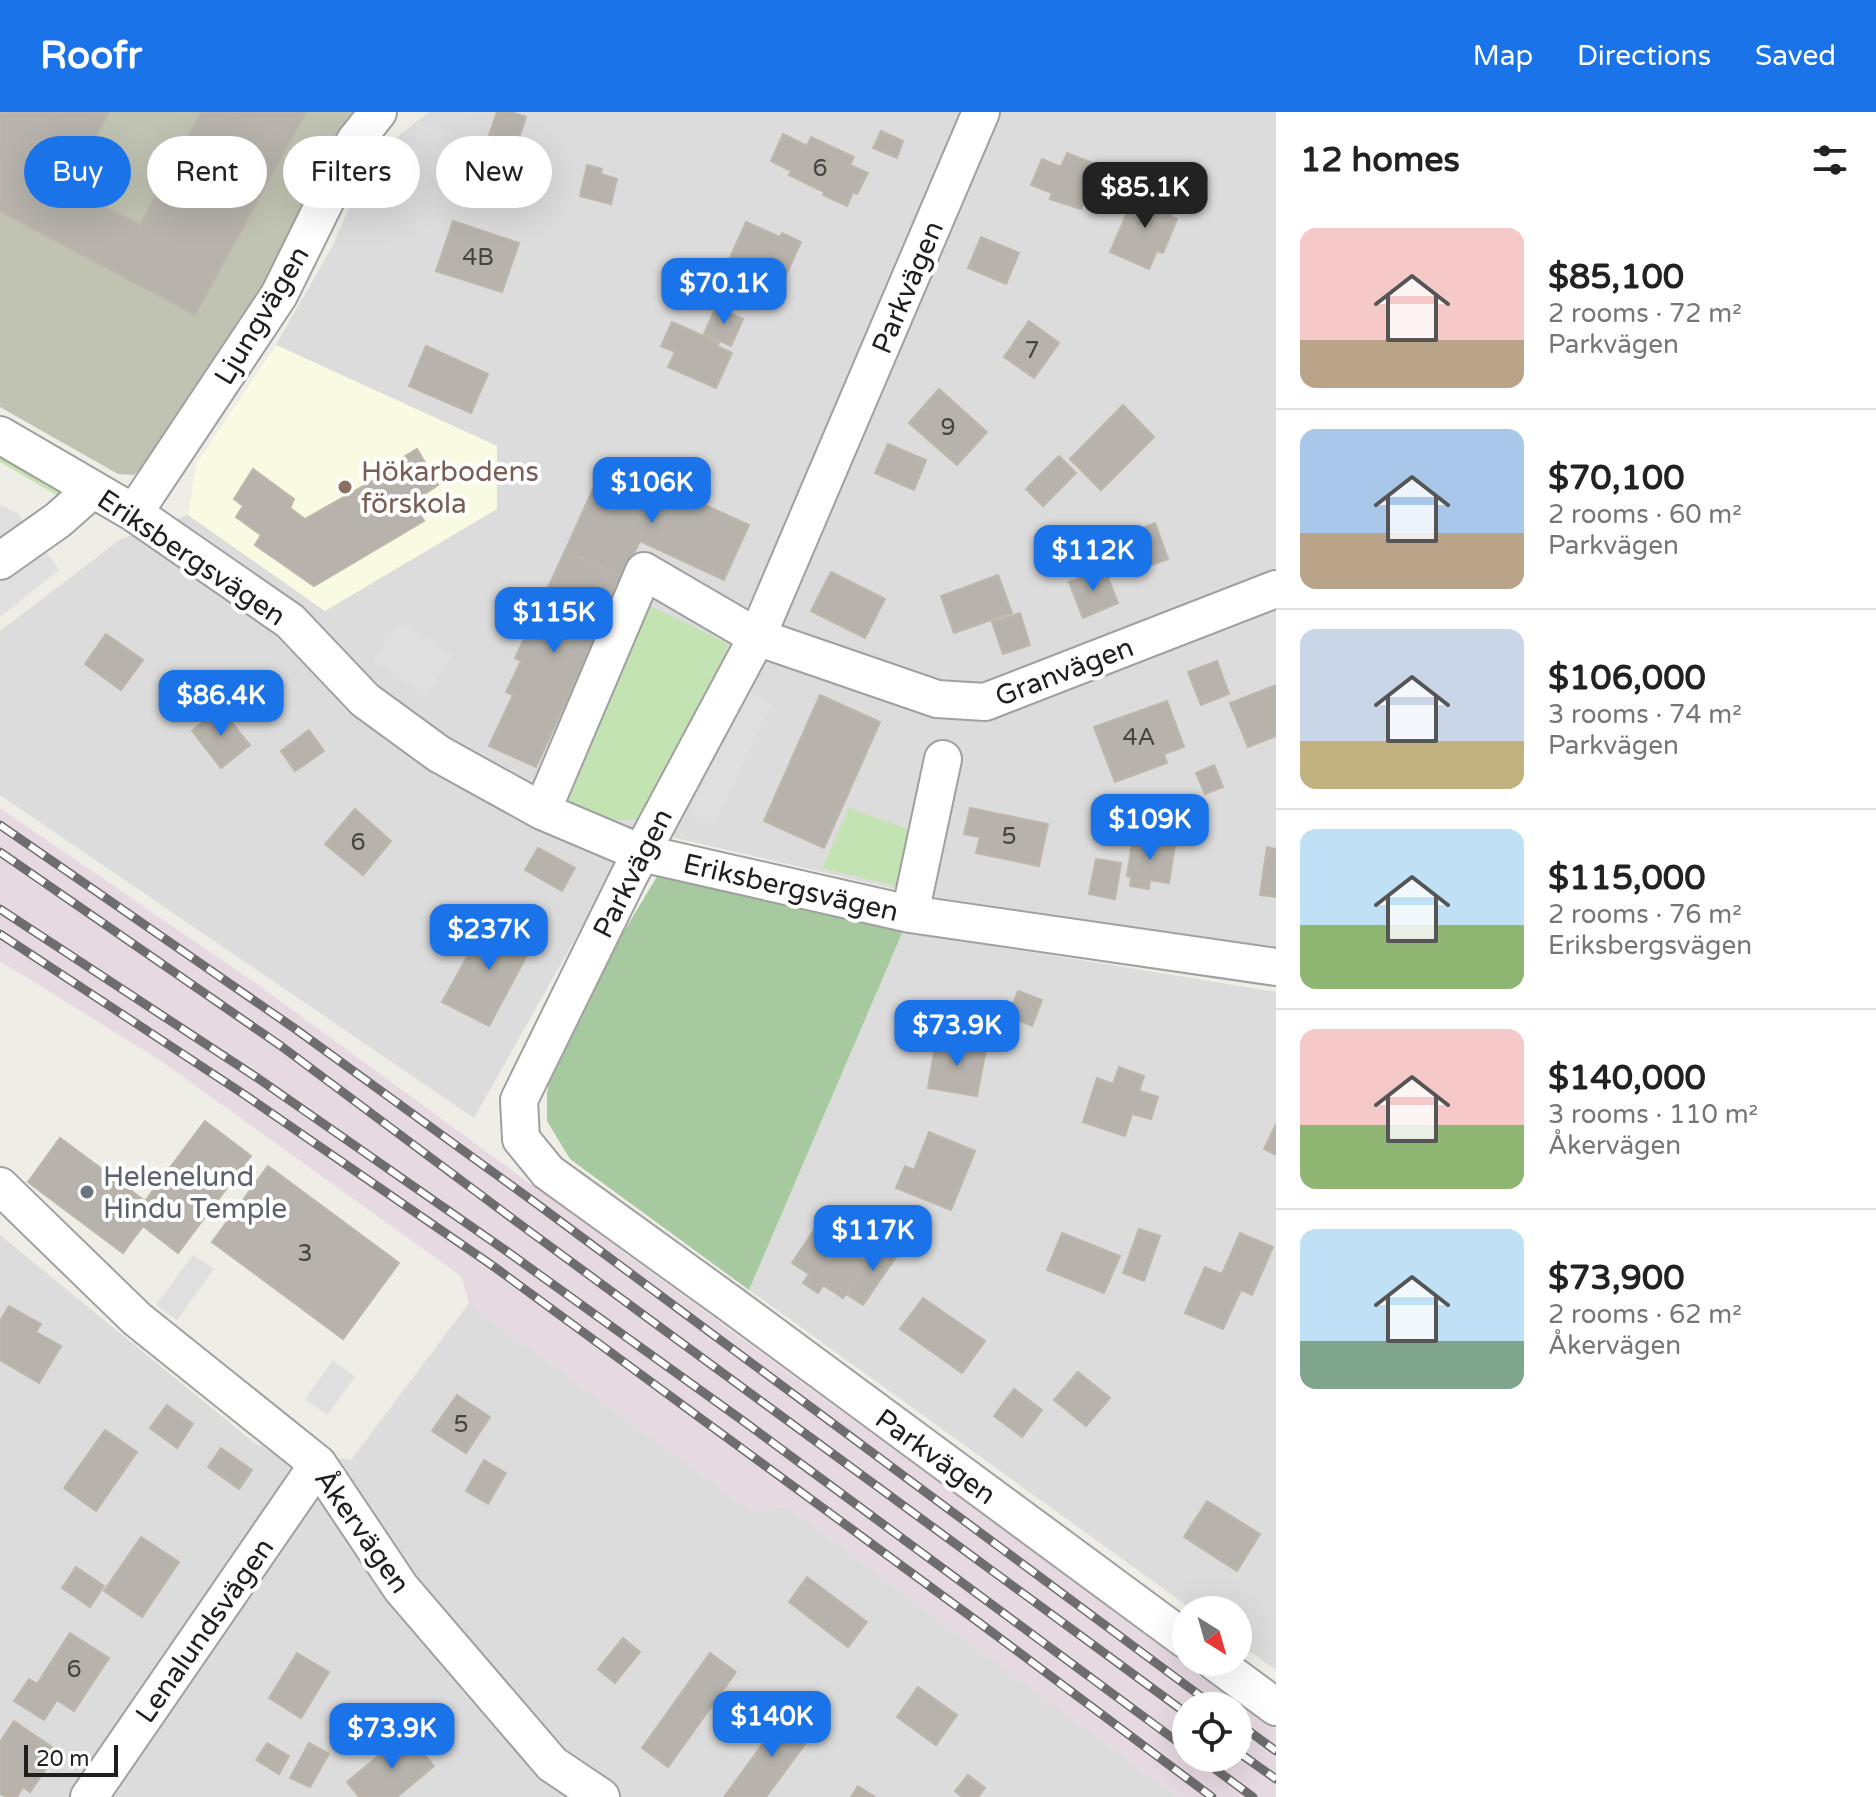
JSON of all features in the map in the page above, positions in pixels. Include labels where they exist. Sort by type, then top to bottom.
[{"type":"street","name":"Ljungvägen","points":[[134,513],[279,295],[355,141],[378,112]]},
{"type":"street","name":"Parkvägen","points":[[981,112],[757,637],[641,853],[519,1100],[521,1139],[548,1172],[1172,1630]]},
{"type":"street","name":"Eriksbergsvägen","points":[[0,435],[134,513],[290,621],[365,700],[439,754],[542,811],[641,853],[910,914],[1276,967]]},
{"type":"street","points":[[0,561],[58,520],[92,490]]},
{"type":"street","name":"Granvägen","points":[[542,811],[644,571],[757,637],[937,699],[985,702],[1276,589]]},
{"type":"street","points":[[910,914],[943,759]]},
{"type":"street","name":"Åkervägen","points":[[0,1186],[137,1319],[318,1464],[401,1588],[552,1764],[601,1797]]},
{"type":"street","name":"Lenalundsvägen","points":[[89,1797],[318,1464]]},
{"type":"street","points":[[1234,1676],[1276,1707]]},
{"type":"shaded area","points":[[0,112],[364,112],[350,136],[283,136],[283,208],[309,208],[265,285],[151,459],[134,475],[118,474],[0,407]]},
{"type":"shaded area","points":[[429,112],[1276,112],[1276,949],[916,894],[637,829],[474,1118],[0,795],[0,631],[121,539],[188,515],[325,611],[497,446],[276,345],[333,245],[349,208],[420,208],[420,136],[398,136]]},
{"type":"shaded area","name":"Hökarbodens förskola","points":[[276,345],[497,446],[497,509],[325,611],[188,515],[196,465]]},
{"type":"shaded area","points":[[0,505],[17,513],[59,570],[0,617]]},
{"type":"shaded area","points":[[399,621],[452,655],[426,695],[373,660]]},
{"type":"shaded area","points":[[745,691],[772,704],[714,825],[687,813]]},
{"type":"shaded area","points":[[0,808],[261,987],[1172,1653],[1172,1676],[1204,1676],[1225,1692],[1172,1692],[1172,1772],[1252,1772],[1252,1711],[1276,1729],[1276,1797],[1178,1797],[787,1506],[753,1512],[469,1303],[461,1276],[161,1061],[0,961]]},
{"type":"shaded area","points":[[903,931],[1276,992],[1276,1670],[1252,1653],[1252,1596],[1174,1596],[749,1290]]},
{"type":"shaded area","points":[[0,1235],[257,1445],[351,1460],[469,1303],[753,1512],[787,1506],[1178,1797],[0,1797]]},
{"type":"shaded area","points":[[193,1255],[214,1269],[177,1320],[156,1305]]},
{"type":"shaded area","points":[[333,1360],[355,1377],[327,1415],[305,1399]]},
{"type":"green space","points":[[0,455],[60,492],[58,496],[0,462]]},
{"type":"green space","points":[[644,603],[729,644],[647,820],[612,820],[560,796]]},
{"type":"green space","points":[[849,808],[913,831],[897,886],[822,868]]},
{"type":"green space","points":[[677,873],[903,931],[749,1290],[570,1159],[547,1121],[547,1094],[553,1060],[603,966],[658,875]]},
{"type":"building","points":[[0,112],[109,112],[96,136],[24,136],[24,208],[108,208],[140,225],[149,208],[254,208],[195,315],[0,211]]},
{"type":"building","points":[[201,112],[306,112],[293,136],[283,136],[283,154],[267,183],[267,136],[188,136]]},
{"type":"building","points":[[497,112],[526,117],[520,136],[489,136]]},
{"type":"building","points":[[881,131],[903,141],[897,158],[873,148]]},
{"type":"building","points":[[783,134],[807,146],[811,137],[854,157],[850,165],[868,173],[857,194],[853,192],[847,206],[789,175],[791,171],[771,161]]},
{"type":"building","points":[[1067,153],[1100,166],[1081,209],[1050,199],[1052,193],[1031,185],[1042,159],[1061,167]]},
{"type":"building","points":[[587,165],[602,169],[601,174],[617,179],[611,204],[580,196]]},
{"type":"building","points":[[1137,190],[1176,206],[1171,217],[1177,219],[1163,253],[1157,251],[1149,269],[1110,252]]},
{"type":"building","points":[[453,221],[519,243],[502,292],[436,271]]},
{"type":"building","points":[[746,222],[780,237],[782,233],[801,242],[782,284],[729,260]]},
{"type":"building","points":[[981,237],[1019,253],[1006,284],[968,268]]},
{"type":"building","points":[[716,307],[743,319],[731,346],[704,334]]},
{"type":"building","points":[[1029,321],[1059,343],[1034,378],[1004,357]]},
{"type":"building","points":[[672,322],[719,343],[717,346],[732,353],[716,388],[668,367],[675,352],[661,346]]},
{"type":"building","points":[[426,346],[488,374],[471,413],[409,386]]},
{"type":"building","points":[[939,389],[987,432],[957,465],[909,423]]},
{"type":"building","points":[[1123,405],[1154,437],[1101,490],[1070,459]]},
{"type":"building","points":[[888,444],[926,460],[914,490],[875,473]]},
{"type":"building","points":[[417,449],[438,485],[413,502],[424,521],[314,586],[255,545],[261,535],[236,517],[243,506],[234,499],[253,469],[294,499],[290,508],[305,519],[388,472],[386,468]]},
{"type":"building","points":[[1059,456],[1076,473],[1043,506],[1026,489]]},
{"type":"building","points":[[606,460],[749,525],[724,580],[640,541],[623,577],[565,551]]},
{"type":"building","points":[[1155,523],[1168,559],[1125,575],[1112,539]]},
{"type":"building","points":[[565,551],[623,577],[536,767],[489,746],[513,695],[506,692],[521,661],[515,658]]},
{"type":"building","points":[[1104,568],[1118,603],[1083,618],[1069,582]]},
{"type":"building","points":[[831,572],[885,599],[865,638],[811,611]]},
{"type":"building","points":[[998,575],[1012,613],[954,633],[941,596]]},
{"type":"building","points":[[1020,613],[1030,645],[1003,654],[992,622]]},
{"type":"building","points":[[106,634],[143,660],[121,690],[85,664]]},
{"type":"building","points":[[1217,661],[1229,694],[1201,705],[1188,672]]},
{"type":"building","points":[[1276,685],[1276,736],[1248,747],[1230,703]]},
{"type":"building","points":[[820,695],[880,722],[824,848],[764,821]]},
{"type":"building","points":[[1167,701],[1184,747],[1164,754],[1167,763],[1115,782],[1094,727]]},
{"type":"building","points":[[220,708],[250,745],[221,768],[192,731]]},
{"type":"building","points":[[309,730],[324,751],[295,771],[281,751]]},
{"type":"building","points":[[1214,765],[1223,787],[1205,794],[1196,773]]},
{"type":"building","points":[[970,808],[1048,824],[1039,866],[976,853],[980,837],[964,834]]},
{"type":"building","points":[[355,809],[391,841],[363,875],[325,844]]},
{"type":"building","points":[[1101,809],[1114,811],[1112,831],[1098,829]]},
{"type":"building","points":[[1133,837],[1175,844],[1169,883],[1150,880],[1149,889],[1130,886],[1131,877],[1127,876]]},
{"type":"building","points":[[1267,847],[1276,849],[1276,897],[1260,895]]},
{"type":"building","points":[[538,848],[575,868],[562,891],[525,870]]},
{"type":"building","points":[[1096,859],[1121,863],[1115,899],[1089,894]]},
{"type":"building","points":[[490,916],[534,942],[489,1026],[442,1002]]},
{"type":"building","points":[[1018,991],[1042,1000],[1032,1026],[1008,1016]]},
{"type":"building","points":[[936,1040],[986,1049],[977,1096],[928,1088]]},
{"type":"building","points":[[1119,1067],[1144,1076],[1139,1091],[1158,1097],[1151,1119],[1132,1114],[1125,1136],[1083,1122],[1097,1078],[1113,1084]]},
{"type":"building","name":"Helenelund Hindu Temple","points":[[205,1121],[251,1156],[178,1253],[143,1226],[123,1253],[28,1182],[60,1138],[145,1201]]},
{"type":"building","points":[[1276,1124],[1276,1155],[1264,1149]]},
{"type":"building","points":[[929,1132],[975,1151],[951,1210],[896,1188],[905,1166],[914,1170]]},
{"type":"building","points":[[268,1166],[399,1263],[343,1339],[212,1242]]},
{"type":"building","points":[[816,1227],[867,1262],[843,1298],[823,1285],[818,1293],[803,1283],[809,1274],[792,1263]]},
{"type":"building","points":[[1139,1229],[1160,1236],[1144,1281],[1123,1273]]},
{"type":"building","points":[[1062,1233],[1120,1256],[1104,1293],[1047,1270]]},
{"type":"building","points":[[1240,1233],[1273,1247],[1252,1295],[1241,1290],[1223,1329],[1185,1313],[1205,1267],[1222,1274]]},
{"type":"building","points":[[881,1241],[900,1251],[863,1305],[846,1294]]},
{"type":"building","points":[[923,1298],[985,1341],[962,1373],[900,1329]]},
{"type":"building","points":[[9,1306],[41,1324],[36,1332],[61,1346],[39,1383],[0,1360],[0,1321]]},
{"type":"building","points":[[1078,1372],[1110,1398],[1086,1426],[1054,1400]]},
{"type":"building","points":[[1014,1389],[1042,1410],[1022,1437],[994,1416]]},
{"type":"building","points":[[457,1395],[490,1417],[466,1453],[432,1431]]},
{"type":"building","points":[[167,1405],[193,1424],[177,1448],[150,1428]]},
{"type":"building","points":[[105,1430],[137,1452],[96,1511],[64,1488]]},
{"type":"building","points":[[221,1448],[252,1470],[239,1489],[208,1467]]},
{"type":"building","points":[[484,1460],[506,1473],[488,1504],[466,1491]]},
{"type":"building","points":[[1207,1501],[1260,1534],[1237,1571],[1184,1537]]},
{"type":"building","points":[[141,1537],[179,1562],[142,1617],[104,1591]]},
{"type":"building","points":[[76,1567],[104,1586],[90,1607],[62,1588]]},
{"type":"building","points":[[807,1577],[867,1622],[848,1647],[789,1602]]},
{"type":"building","points":[[70,1633],[109,1658],[74,1711],[57,1700],[44,1720],[14,1701],[29,1679],[37,1684]]},
{"type":"building","points":[[623,1638],[640,1652],[615,1683],[598,1669]]},
{"type":"building","points":[[297,1653],[329,1672],[301,1718],[269,1698]]},
{"type":"building","points":[[710,1653],[736,1672],[668,1767],[642,1748]]},
{"type":"building","points":[[918,1687],[957,1715],[936,1745],[897,1717]]},
{"type":"building","points":[[786,1712],[814,1732],[766,1797],[724,1797]]},
{"type":"building","points":[[14,1721],[52,1747],[42,1762],[48,1766],[30,1792],[23,1787],[17,1797],[6,1797],[0,1793],[0,1742]]},
{"type":"building","points":[[407,1732],[434,1766],[397,1797],[359,1797],[347,1782]]},
{"type":"building","points":[[267,1743],[289,1756],[279,1774],[256,1760]]},
{"type":"building","points":[[309,1743],[329,1754],[310,1787],[290,1778]]},
{"type":"building","points":[[968,1775],[985,1788],[978,1797],[962,1797],[955,1791]]},
{"type":"building","points":[[858,1786],[875,1797],[851,1797]]},
{"type":"railway","points":[[0,825],[294,1028],[537,1204],[1195,1692]]},
{"type":"railway","points":[[0,852],[281,1046],[1172,1703]]},
{"type":"railway","points":[[0,909],[256,1077],[505,1250],[746,1423],[1172,1738]]},
{"type":"railway","points":[[0,934],[245,1095],[493,1266],[1212,1797]]},
{"type":"railway","points":[[1252,1733],[1276,1751]]},
{"type":"railway","points":[[1252,1762],[1276,1779]]},
{"type":"railway","points":[[1219,1772],[1253,1797]]},
{"type":"place","name":"Hökarbodens förskola","points":[[345,487]]},
{"type":"place","name":"Helenelund Hindu Temple","points":[[87,1192]]}]
